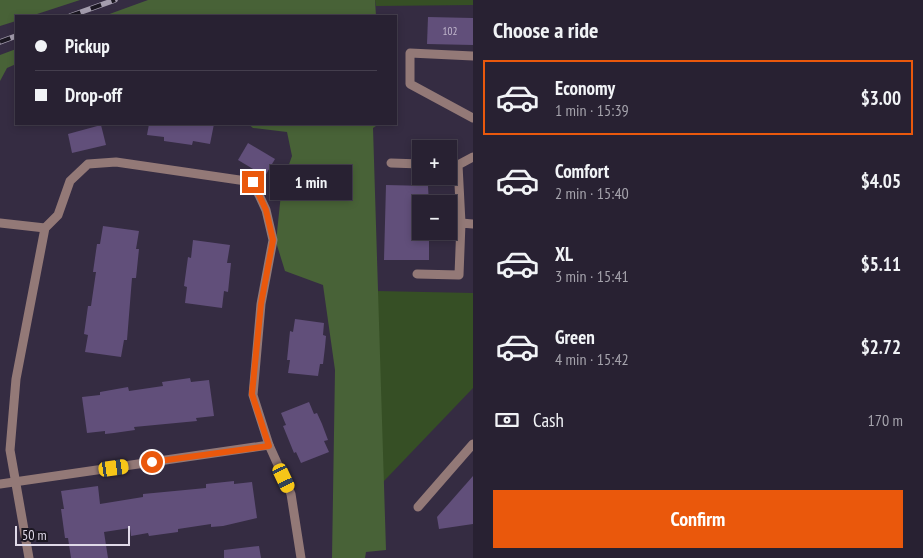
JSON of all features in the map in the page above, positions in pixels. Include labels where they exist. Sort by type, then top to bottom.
[{"type":"lane","points":[[473,56],[410,54],[410,84],[473,118]]},
{"type":"lane","points":[[457,164],[473,157]]},
{"type":"lane","points":[[29,558],[10,450],[16,379],[45,228],[58,215],[70,181],[88,164],[116,162],[253,182],[266,210],[273,240],[261,304],[252,394],[269,446],[291,494],[302,558]]},
{"type":"lane","points":[[391,163],[412,164]]},
{"type":"lane","points":[[416,274],[459,274],[461,223],[456,185]]},
{"type":"lane","points":[[0,222],[45,228]]},
{"type":"lane","points":[[461,223],[473,224]]},
{"type":"lane","points":[[418,507],[473,444]]},
{"type":"lane","points":[[0,484],[269,446]]},
{"type":"green space","points":[[0,0],[80,0],[34,15],[15,15],[15,21],[0,26]]},
{"type":"green space","points":[[148,0],[375,0],[376,15],[107,15]]},
{"type":"green space","points":[[375,0],[473,0],[473,5],[376,6]]},
{"type":"green space","points":[[15,49],[15,64],[7,68],[0,81],[0,55]]},
{"type":"green space","points":[[249,125],[378,125],[373,128],[386,550],[366,552],[365,558],[332,558],[335,370],[323,285],[285,271],[276,242],[282,184],[292,156],[287,132],[253,128]]},
{"type":"green space","points":[[377,291],[473,293],[473,388],[383,482]]},
{"type":"building","points":[[428,17],[473,18],[473,45],[427,44]]},
{"type":"building","points":[[101,125],[106,145],[72,153],[68,134]]},
{"type":"building","points":[[149,125],[214,125],[210,144],[193,141],[192,145],[164,141],[164,137],[147,135]]},
{"type":"building","points":[[248,143],[275,159],[265,176],[238,160]]},
{"type":"building","points":[[386,185],[428,186],[428,195],[412,195],[412,240],[429,240],[429,260],[384,260]]},
{"type":"building","points":[[103,226],[139,231],[136,249],[139,249],[136,278],[132,278],[127,340],[124,340],[121,357],[85,352],[88,335],[84,334],[88,306],[91,306],[96,272],[93,272],[97,244],[100,244]]},
{"type":"building","points":[[193,240],[230,245],[227,263],[231,263],[228,292],[224,291],[222,308],[185,303],[187,287],[184,286],[188,257],[191,258]]},
{"type":"building","points":[[295,319],[324,323],[325,347],[323,364],[320,364],[318,376],[288,373],[290,360],[287,360],[290,331],[293,332]]},
{"type":"building","points":[[190,378],[191,382],[209,380],[214,416],[196,418],[197,421],[134,427],[135,430],[114,433],[105,434],[105,431],[87,433],[82,397],[100,395],[100,392],[128,387],[129,391],[163,386],[162,382]]},
{"type":"building","points":[[309,402],[314,414],[317,413],[322,424],[328,440],[324,441],[329,452],[301,463],[296,452],[294,453],[283,426],[286,425],[281,413]]},
{"type":"building","points":[[473,476],[473,524],[439,529],[437,517]]},
{"type":"building","points":[[234,481],[234,484],[252,482],[257,518],[223,526],[211,527],[211,524],[178,529],[178,532],[149,536],[148,533],[131,536],[130,528],[104,532],[108,558],[71,558],[68,538],[65,538],[61,509],[64,509],[61,491],[98,486],[100,504],[143,497],[143,494],[206,488],[206,484]]},
{"type":"building","points":[[259,546],[261,558],[224,558],[224,550]]},
{"type":"railway","points":[[73,15],[115,0]]},
{"type":"railway","points":[[0,42],[15,36]]},
{"type":"route","points":[[152,462],[269,446],[252,394],[261,304],[273,240],[266,210],[253,182]]}]
